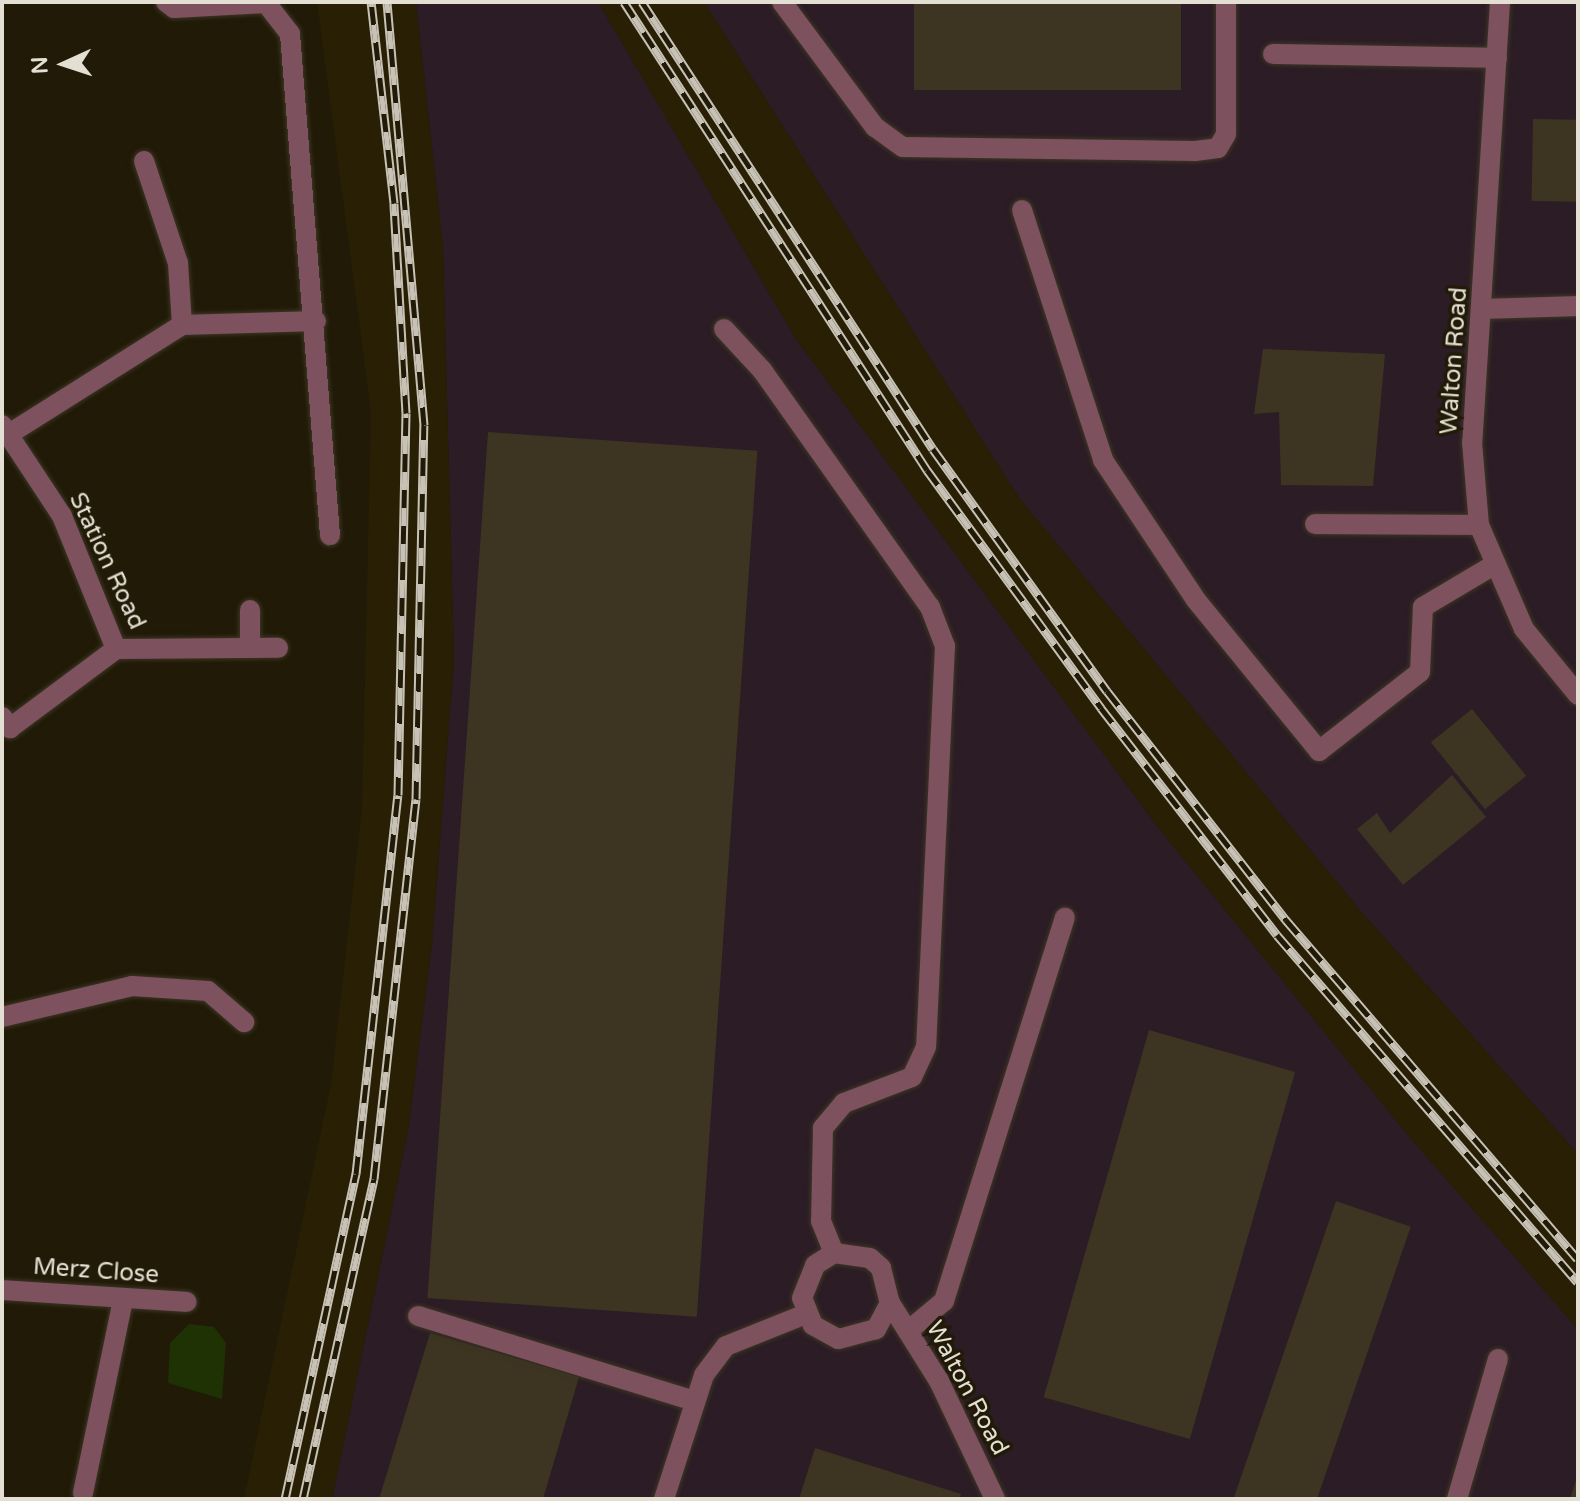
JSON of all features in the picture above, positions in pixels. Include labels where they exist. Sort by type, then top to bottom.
[{"type":"street","points":[[166,2],[174,8],[266,3],[290,34],[316,321],[330,535]]},
{"type":"street","points":[[782,2],[875,127],[903,147],[1195,151],[1218,148],[1226,134],[1226,2]]},
{"type":"street","name":"Walton Road","points":[[1500,2],[1483,309],[1472,442],[1479,525],[1492,566],[1524,629],[1578,695]]},
{"type":"street","points":[[1273,54],[1497,58]]},
{"type":"street","points":[[144,161],[178,263],[182,325]]},
{"type":"street","points":[[1022,210],[1103,460],[1196,600],[1319,751],[1420,672],[1423,607],[1492,566]]},
{"type":"street","points":[[1483,309],[1578,306]]},
{"type":"street","points":[[6,429],[182,325],[316,321]]},
{"type":"street","points":[[724,329],[762,370],[930,607],[945,646],[926,1047],[912,1077],[844,1103],[823,1128],[821,1221],[834,1253],[806,1278],[806,1314],[825,1334],[854,1339],[876,1329],[890,1303]]},
{"type":"street","name":"Station Road","points":[[6,429],[62,516],[116,649],[278,648]]},
{"type":"street","points":[[1315,524],[1479,525]]},
{"type":"street","points":[[250,610],[250,648]]},
{"type":"street","points":[[2,717],[10,728],[116,649]]},
{"type":"street","points":[[908,1331],[944,1301],[1065,918]]},
{"type":"street","points":[[2,1017],[132,986],[208,991],[244,1022]]},
{"type":"street","name":"Walton Road","points":[[834,1253],[870,1258],[888,1281],[890,1303],[908,1331],[995,1499]]},
{"type":"street","name":"Merz Close","points":[[2,1290],[187,1302]]},
{"type":"street","points":[[83,1493],[123,1300]]},
{"type":"street","points":[[664,1499],[694,1401],[726,1346],[806,1314]]},
{"type":"street","points":[[418,1316],[694,1401]]},
{"type":"street","points":[[1457,1499],[1498,1359]]},
{"type":"shaded area","points":[[317,2],[416,2],[443,248],[454,659],[432,944],[408,1131],[332,1499],[244,1499],[331,1084],[362,809],[371,412]]},
{"type":"shaded area","points":[[416,2],[598,2],[796,339],[1160,830],[1412,1140],[1578,1329],[1578,1499],[332,1499],[408,1131],[432,944],[454,659],[443,248]]},
{"type":"shaded area","points":[[598,2],[704,2],[1019,498],[1364,915],[1578,1154],[1578,1329],[1412,1140],[1160,830],[796,339]]},
{"type":"shaded area","points":[[704,2],[1578,2],[1578,1154],[1364,915],[1019,498]]},
{"type":"green space","points":[[189,1324],[214,1327],[226,1343],[222,1399],[168,1383],[170,1343]]},
{"type":"building","points":[[914,2],[1181,2],[1181,90],[914,90]]},
{"type":"building","points":[[1533,119],[1578,120],[1577,202],[1532,201]]},
{"type":"building","points":[[1263,349],[1385,354],[1373,486],[1281,485],[1279,412],[1254,414]]},
{"type":"building","points":[[488,432],[757,451],[697,1317],[427,1298]]},
{"type":"building","points":[[1472,709],[1526,776],[1485,809],[1431,742]]},
{"type":"building","points":[[1452,775],[1486,817],[1403,885],[1357,829],[1377,813],[1390,833]]},
{"type":"building","points":[[1149,1030],[1295,1072],[1190,1439],[1044,1397]]},
{"type":"building","points":[[1336,1201],[1411,1227],[1317,1499],[1234,1498]]},
{"type":"building","points":[[430,1333],[579,1377],[543,1499],[379,1499]]},
{"type":"building","points":[[815,1448],[961,1494],[959,1499],[799,1499]]},
{"type":"building","points":[[1577,1477],[1578,1499],[1570,1499]]},
{"type":"railway","points":[[285,1499],[356,1174],[398,795],[406,413],[394,203],[371,2]]},
{"type":"railway","points":[[303,1499],[374,1179],[416,799],[424,425],[387,2]]},
{"type":"railway","points":[[624,2],[927,470],[1101,708],[1277,935],[1578,1282]]},
{"type":"railway","points":[[642,2],[933,449],[1107,691],[1286,920],[1578,1259]]}]
